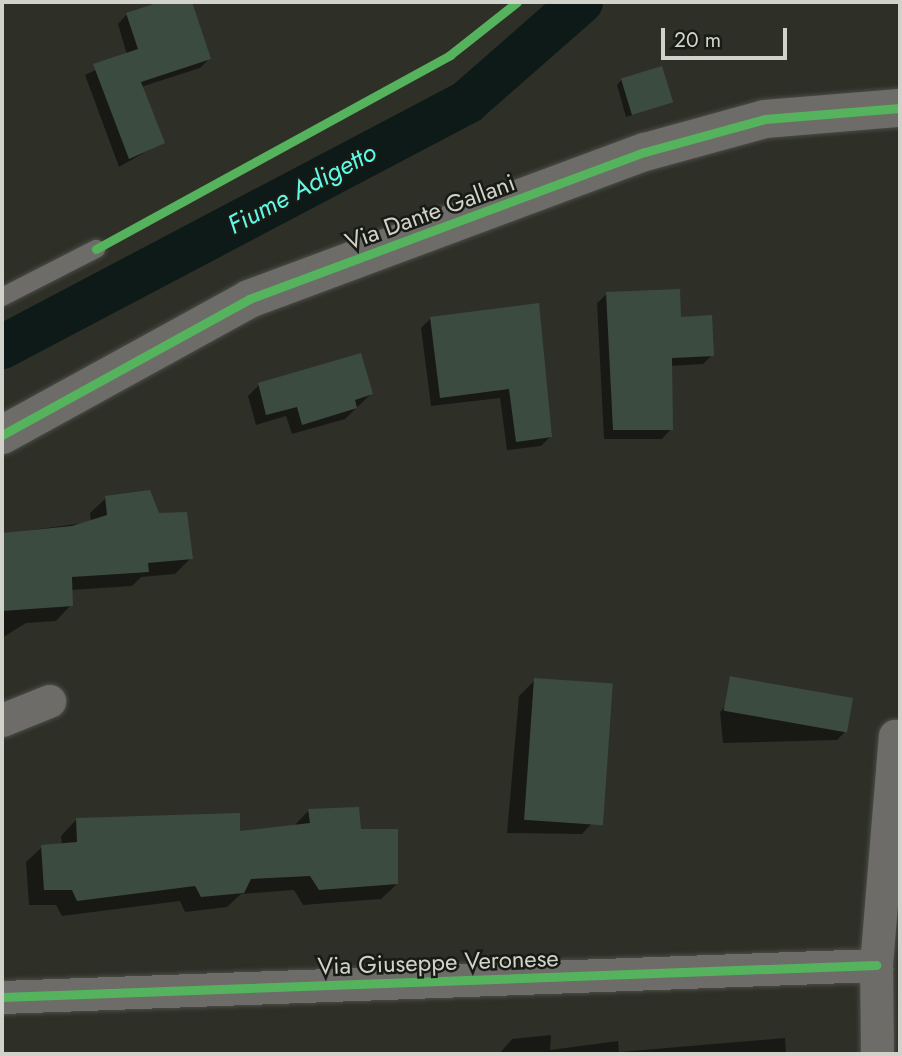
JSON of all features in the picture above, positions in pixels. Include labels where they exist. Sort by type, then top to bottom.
[{"type":"street","name":"Via Dante Gallani","points":[[2,435],[249,299],[645,152],[765,119],[900,108]]},
{"type":"street","points":[[2,720],[49,701]]},
{"type":"street","points":[[877,1054],[876,965],[895,736]]},
{"type":"street","name":"Via Giuseppe Veronese","points":[[2,997],[876,965]]},
{"type":"lane","points":[[2,297],[96,249]]},
{"type":"building","points":[[160,2],[192,2],[211,59],[141,82],[165,143],[129,159],[93,64],[138,49],[126,13]]},
{"type":"building","points":[[662,66],[673,102],[632,115],[621,79]]},
{"type":"building","points":[[680,289],[681,317],[712,315],[714,356],[672,358],[673,430],[613,430],[606,292]]},
{"type":"building","points":[[539,303],[552,437],[516,442],[509,389],[440,398],[430,317]]},
{"type":"building","points":[[361,353],[373,394],[355,400],[357,408],[302,425],[297,407],[266,415],[258,383]]},
{"type":"building","points":[[150,490],[159,513],[187,512],[193,559],[148,563],[149,572],[72,577],[73,606],[2,611],[2,533],[72,526],[107,515],[105,496]]},
{"type":"building","points":[[730,676],[853,698],[847,732],[724,711]]},
{"type":"building","points":[[534,678],[613,684],[603,825],[524,820]]},
{"type":"building","points":[[359,807],[361,829],[398,829],[398,884],[319,890],[310,876],[251,879],[244,893],[201,897],[195,886],[77,901],[72,890],[44,890],[41,845],[77,842],[76,818],[240,813],[240,831],[310,823],[308,809]]},
{"type":"waterway","name":"Fiume Adigetto","points":[[2,347],[467,102],[581,2]]},
{"type":"cycle path","points":[[96,249],[450,55],[517,2]]},
{"type":"cycle path","points":[[2,435],[249,299],[645,152],[765,119],[900,108]]},
{"type":"cycle path","points":[[2,997],[876,965]]}]
